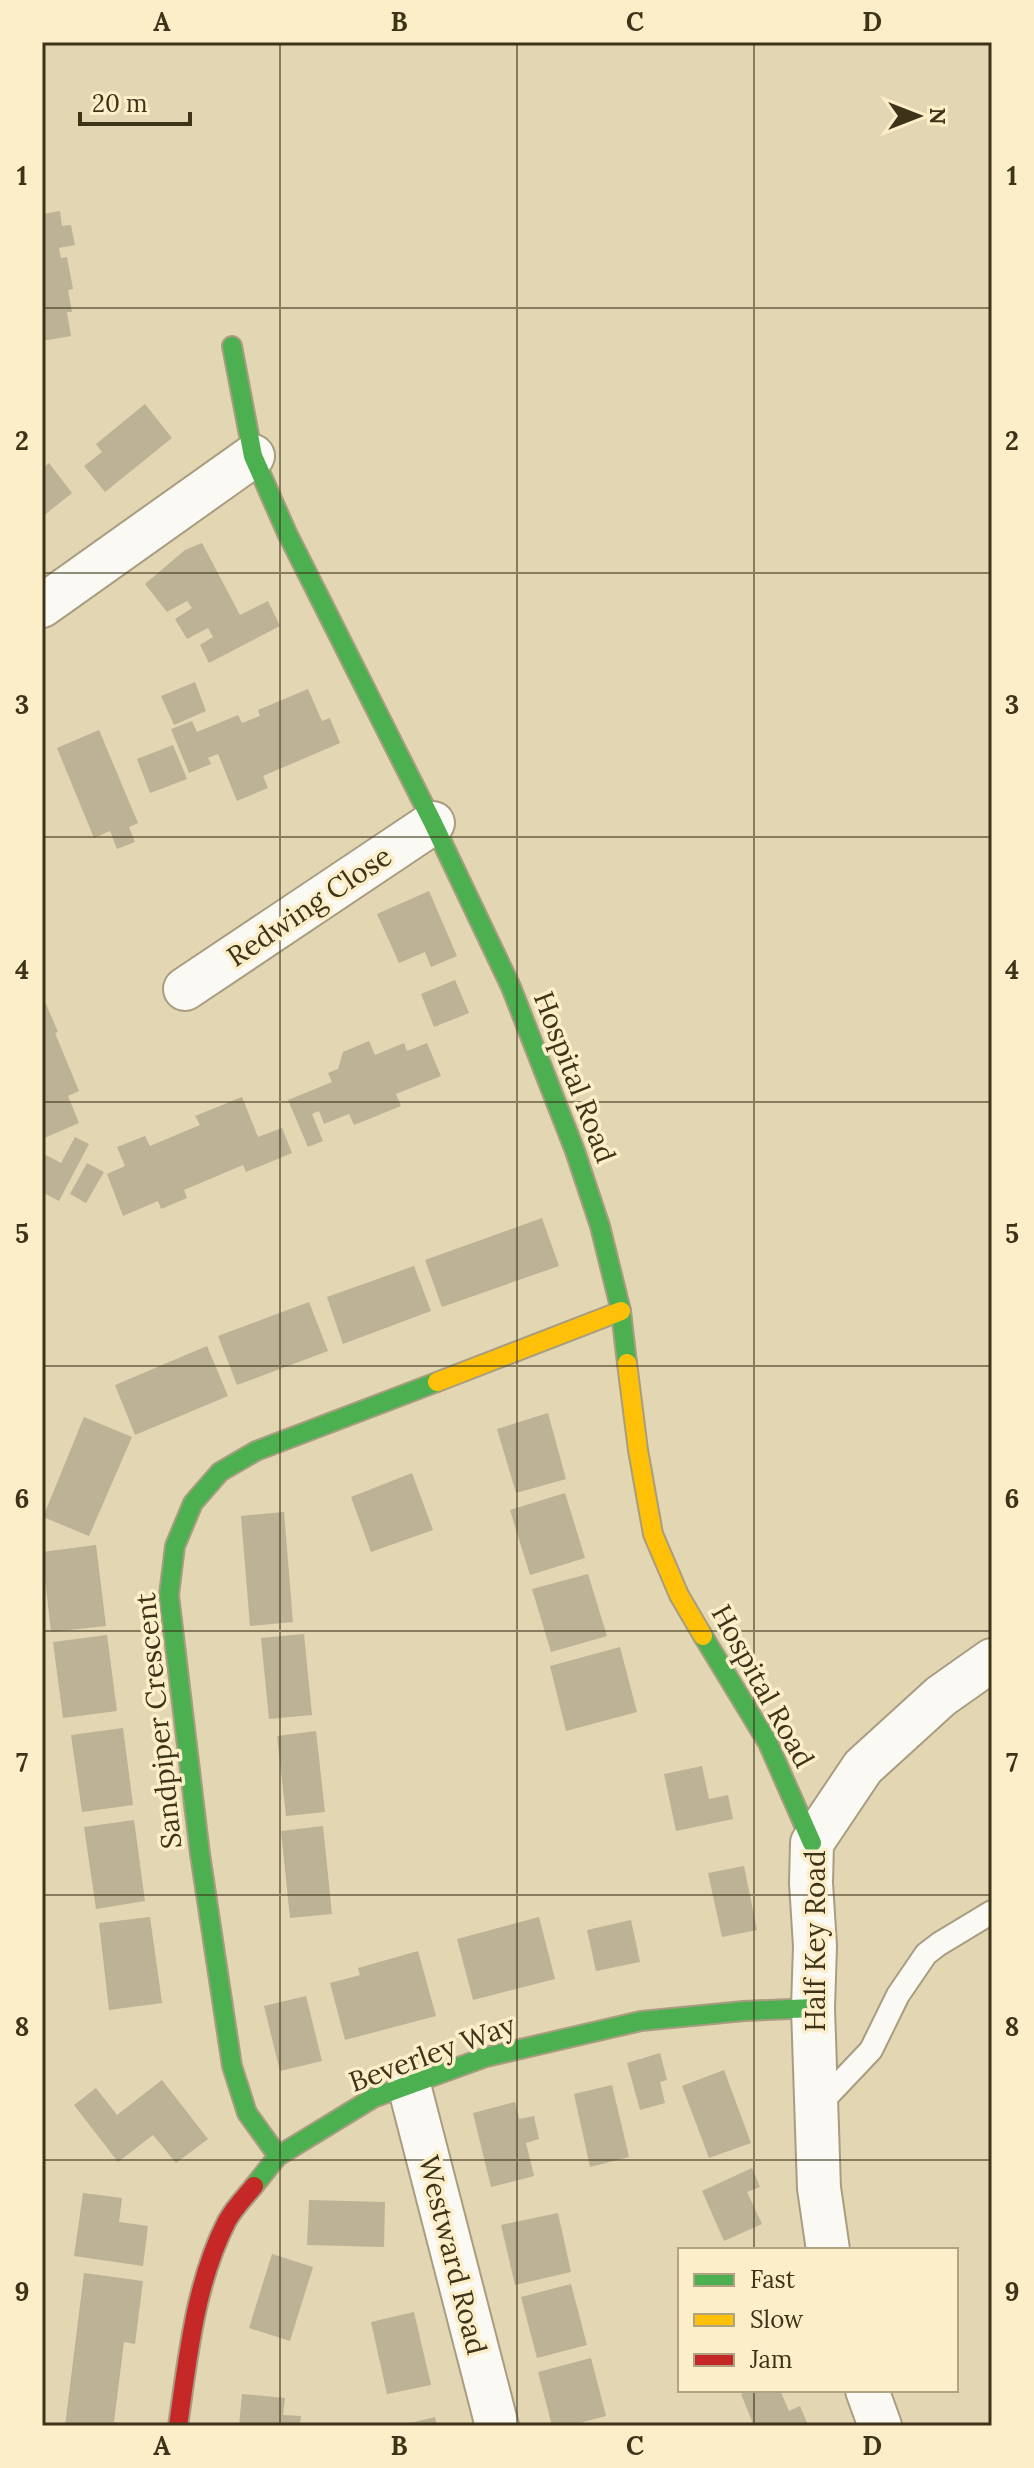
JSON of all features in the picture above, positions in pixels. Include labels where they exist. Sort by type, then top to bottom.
[{"type":"street","name":"Hospital Road","points":[[232,346],[253,456],[300,560],[433,823],[511,987],[575,1151],[600,1226],[621,1311],[638,1450],[653,1534],[679,1595],[768,1743],[812,1843]]},
{"type":"street","points":[[42,606],[253,456]]},
{"type":"street","name":"Redwing Close","points":[[185,989],[433,823]]},
{"type":"street","name":"Sandpiper Crescent","points":[[278,2156],[247,2113],[232,2066],[200,1854],[169,1595],[175,1546],[193,1503],[220,1472],[256,1451],[621,1311]]},
{"type":"street","name":"Half Key Road","points":[[828,2248],[819,2188],[812,1843],[863,1767],[941,1696],[992,1660]]},
{"type":"street","name":"Beverley Way","points":[[178,2426],[189,2348],[205,2278],[228,2219],[278,2156],[373,2098],[486,2057],[641,2021],[813,2008]]},
{"type":"street","name":"Westward Road","points":[[409,2085],[497,2426]]},
{"type":"street","points":[[868,2392],[880,2426]]},
{"type":"lane","points":[[816,2108],[871,2050],[898,1995],[926,1954],[992,1912]]},
{"type":"building","points":[[60,211],[62,226],[71,225],[75,245],[59,248],[61,258],[67,257],[73,289],[68,290],[72,312],[67,312],[71,336],[42,341],[42,214]]},
{"type":"building","points":[[145,404],[172,438],[105,492],[84,466],[102,452],[96,444]]},
{"type":"building","points":[[49,463],[72,493],[42,517],[42,469]]},
{"type":"building","points":[[202,543],[240,615],[268,601],[280,626],[209,663],[200,645],[213,637],[208,628],[187,639],[175,619],[192,608],[187,601],[167,612],[145,584],[185,550]]},
{"type":"building","points":[[195,682],[206,711],[174,725],[161,696]]},
{"type":"building","points":[[308,689],[322,721],[330,718],[340,743],[263,776],[268,788],[237,801],[218,754],[208,758],[211,764],[189,773],[171,729],[192,721],[197,732],[238,715],[242,723],[260,716],[258,710]]},
{"type":"building","points":[[99,730],[138,823],[129,827],[135,842],[117,849],[110,831],[94,838],[57,748]]},
{"type":"building","points":[[173,745],[187,779],[150,793],[137,759]]},
{"type":"building","points":[[429,891],[457,956],[431,967],[425,952],[399,963],[377,914]]},
{"type":"building","points":[[455,980],[469,1013],[434,1027],[421,994]]},
{"type":"building","points":[[46,1004],[79,1091],[68,1096],[79,1123],[42,1139],[42,1006]]},
{"type":"building","points":[[369,1041],[375,1055],[404,1043],[407,1051],[427,1043],[441,1076],[396,1094],[401,1106],[354,1125],[349,1114],[324,1124],[319,1111],[312,1114],[323,1141],[308,1147],[288,1100],[332,1082],[328,1073],[338,1069],[343,1052]]},
{"type":"building","points":[[242,1097],[258,1137],[282,1128],[292,1153],[246,1172],[243,1165],[184,1190],[187,1198],[161,1209],[158,1201],[123,1216],[107,1174],[125,1166],[117,1147],[145,1136],[150,1146],[200,1125],[195,1116]]},
{"type":"building","points":[[75,1137],[89,1144],[59,1201],[42,1192],[42,1162],[46,1155],[61,1163]]},
{"type":"building","points":[[87,1163],[104,1172],[86,1203],[70,1194]]},
{"type":"building","points":[[542,1218],[559,1266],[442,1307],[425,1260]]},
{"type":"building","points":[[414,1266],[431,1311],[343,1344],[327,1297]]},
{"type":"building","points":[[309,1302],[328,1351],[237,1385],[218,1336]]},
{"type":"building","points":[[207,1346],[228,1396],[135,1435],[115,1385]]},
{"type":"building","points":[[548,1413],[566,1479],[516,1493],[497,1429]]},
{"type":"building","points":[[84,1417],[132,1437],[89,1536],[43,1517]]},
{"type":"building","points":[[412,1473],[433,1530],[371,1552],[351,1497]]},
{"type":"building","points":[[565,1493],[585,1558],[530,1575],[510,1510]]},
{"type":"building","points":[[284,1512],[293,1622],[250,1626],[241,1516]]},
{"type":"building","points":[[96,1545],[106,1626],[51,1632],[42,1552]]},
{"type":"building","points":[[588,1574],[607,1636],[551,1652],[532,1589]]},
{"type":"building","points":[[304,1634],[312,1715],[269,1719],[261,1638]]},
{"type":"building","points":[[107,1635],[117,1711],[63,1718],[53,1642]]},
{"type":"building","points":[[620,1647],[637,1712],[566,1731],[550,1666]]},
{"type":"building","points":[[123,1728],[133,1805],[82,1812],[71,1735]]},
{"type":"building","points":[[316,1731],[325,1812],[286,1816],[277,1736]]},
{"type":"building","points":[[702,1766],[709,1799],[728,1795],[733,1819],[676,1831],[664,1774]]},
{"type":"building","points":[[134,1820],[145,1901],[96,1909],[84,1827]]},
{"type":"building","points":[[323,1826],[332,1914],[290,1918],[281,1831]]},
{"type":"building","points":[[744,1866],[757,1930],[722,1937],[708,1873]]},
{"type":"building","points":[[150,1917],[162,2003],[109,2010],[99,1923]]},
{"type":"building","points":[[539,1917],[555,1979],[473,2000],[457,1939]]},
{"type":"building","points":[[631,1920],[640,1962],[596,1971],[587,1930]]},
{"type":"building","points":[[418,1951],[436,2016],[345,2040],[330,1983],[360,1975],[358,1968]]},
{"type":"building","points":[[306,1996],[322,2061],[280,2071],[264,2006]]},
{"type":"building","points":[[660,2053],[667,2080],[660,2082],[665,2103],[640,2110],[627,2063]]},
{"type":"building","points":[[724,2070],[751,2143],[709,2158],[682,2086]]},
{"type":"building","points":[[162,2080],[208,2139],[176,2163],[153,2135],[118,2162],[74,2105],[96,2088],[117,2115]]},
{"type":"building","points":[[612,2085],[629,2157],[590,2167],[574,2094]]},
{"type":"building","points":[[515,2102],[519,2119],[534,2116],[539,2139],[526,2143],[534,2176],[491,2187],[473,2113]]},
{"type":"building","points":[[752,2168],[760,2187],[747,2192],[762,2224],[724,2241],[702,2191]]},
{"type":"building","points":[[83,2193],[122,2198],[119,2222],[148,2226],[143,2266],[74,2256]]},
{"type":"building","points":[[309,2200],[385,2202],[384,2247],[307,2245]]},
{"type":"building","points":[[558,2213],[571,2272],[515,2285],[501,2225]]},
{"type":"building","points":[[272,2254],[313,2267],[290,2341],[249,2328]]},
{"type":"building","points":[[84,2273],[143,2281],[135,2344],[124,2342],[114,2422],[127,2426],[65,2426]]},
{"type":"building","points":[[571,2284],[587,2345],[537,2358],[521,2297]]},
{"type":"building","points":[[414,2312],[431,2385],[387,2394],[371,2322]]},
{"type":"building","points":[[591,2358],[606,2416],[568,2426],[552,2426],[538,2372]]},
{"type":"building","points":[[781,2392],[789,2411],[800,2406],[808,2425],[754,2426],[741,2394]]},
{"type":"building","points":[[242,2394],[285,2398],[283,2415],[301,2416],[300,2426],[239,2426]]},
{"type":"building","points":[[435,2417],[437,2426],[402,2426],[402,2425]]},
{"type":"traffic: fast","points":[[232,346],[253,456],[287,533],[433,823],[511,987],[575,1151],[600,1226],[621,1311],[627,1363]]},
{"type":"traffic: fast","points":[[278,2156],[247,2113],[232,2066],[200,1854],[169,1595],[175,1546],[193,1503],[220,1472],[256,1451],[437,1382]]},
{"type":"traffic: fast","points":[[703,1636],[768,1743],[812,1843]]},
{"type":"traffic: fast","points":[[254,2186],[278,2156],[373,2098],[486,2057],[641,2021],[813,2008]]},
{"type":"traffic: slow","points":[[437,1382],[621,1311]]},
{"type":"traffic: slow","points":[[627,1363],[653,1534],[679,1595],[703,1636]]},
{"type":"traffic: jam","points":[[178,2426],[194,2321],[207,2269],[227,2221],[254,2186]]}]
